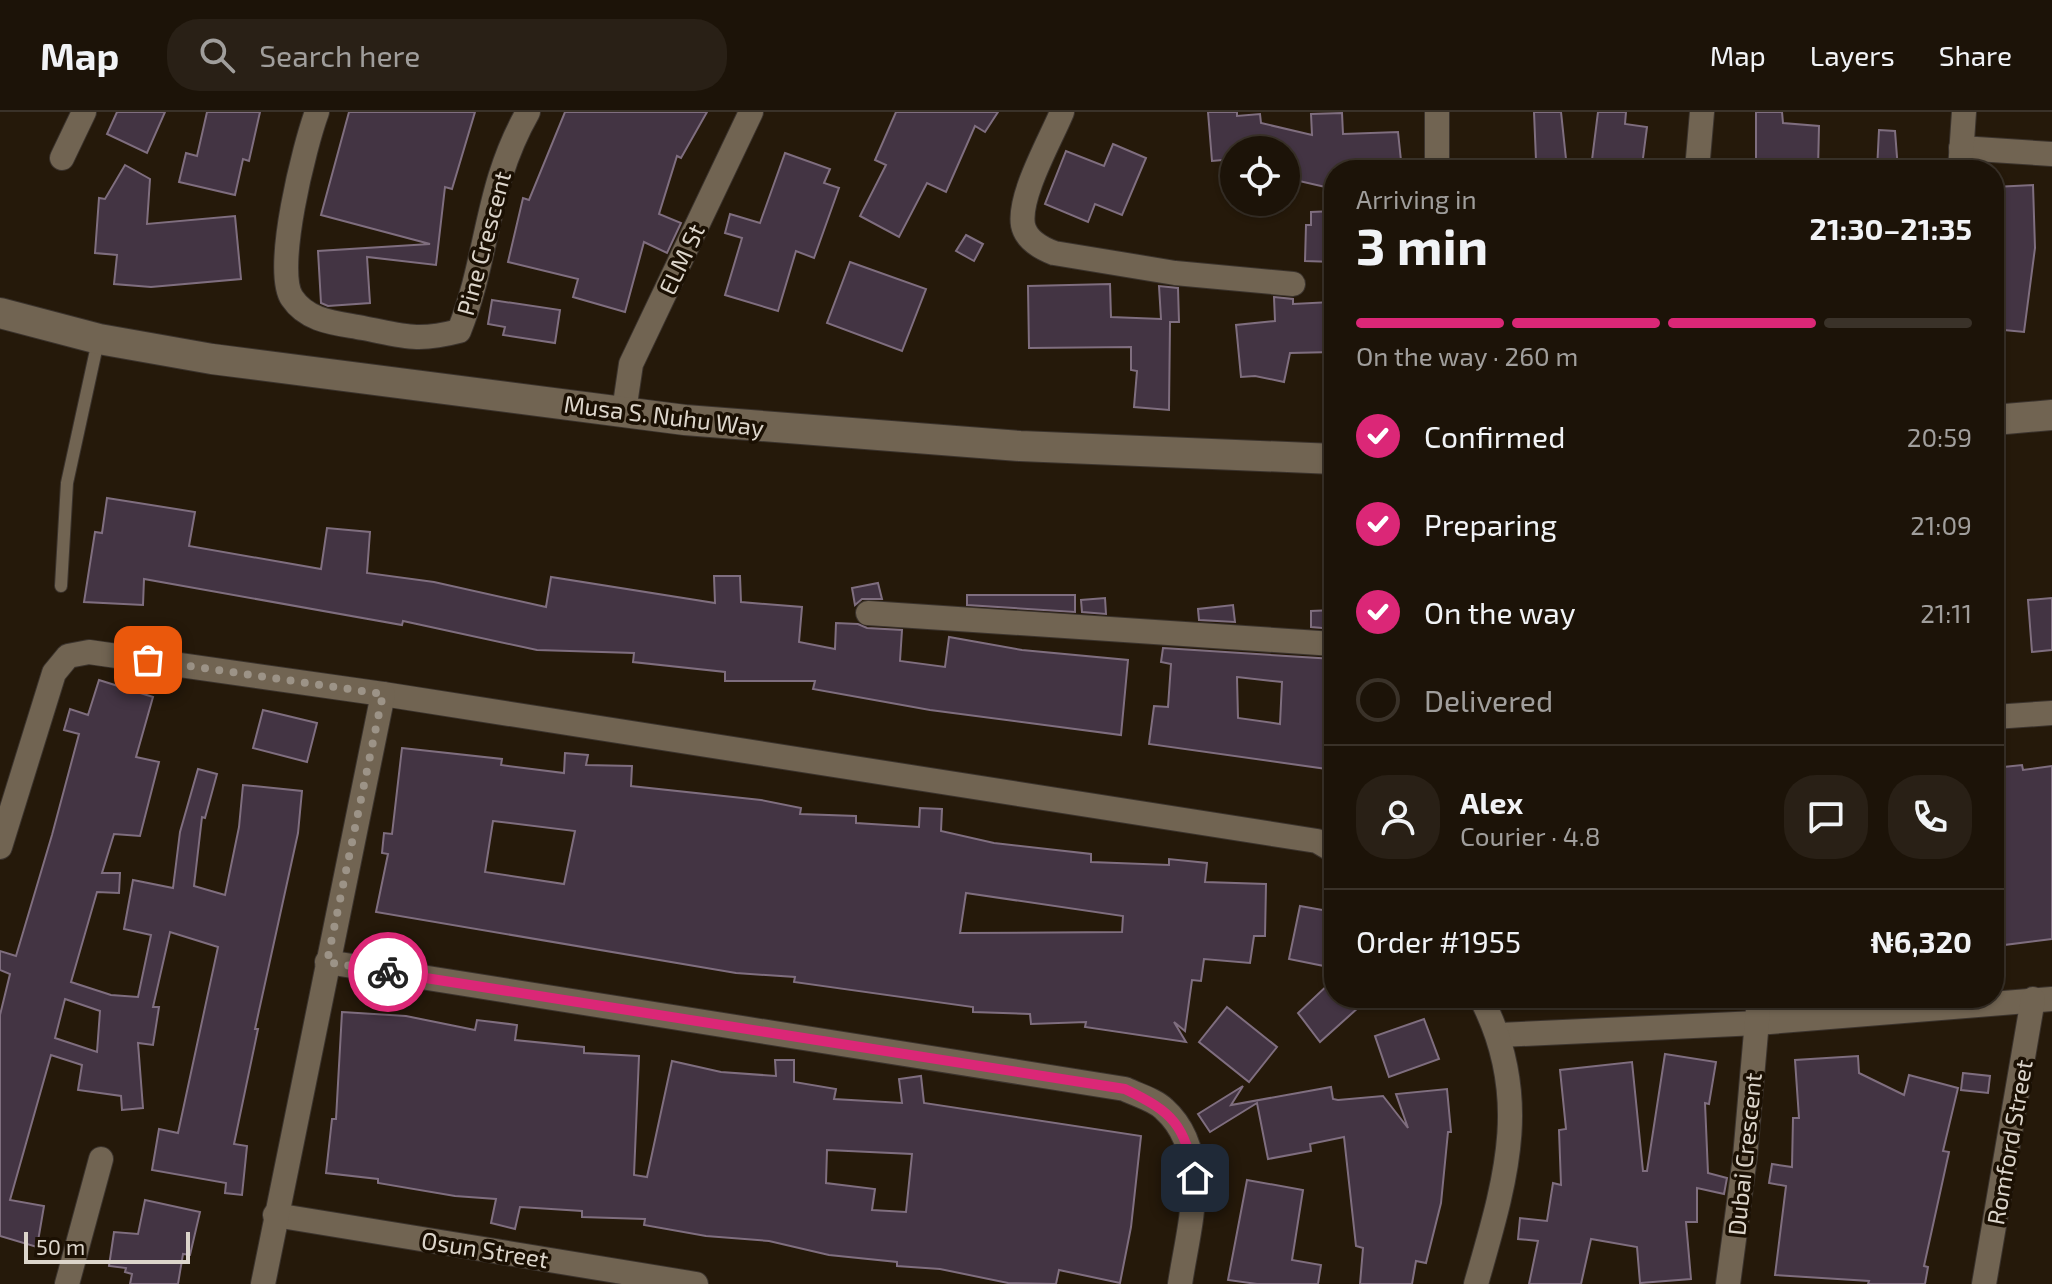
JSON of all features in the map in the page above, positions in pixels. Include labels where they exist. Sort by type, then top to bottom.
[{"type":"street","points":[[62,158],[84,112]]},
{"type":"street","name":"Pine Crescent","points":[[317,112],[307,140],[295,194],[286,267],[291,297],[316,320],[424,340],[459,331],[470,302],[496,180],[528,112]]},
{"type":"street","name":"ELM St","points":[[624,411],[631,364],[751,112]]},
{"type":"street","points":[[1062,112],[1023,205],[1023,226],[1040,247],[1054,253],[1175,273],[1293,284]]},
{"type":"street","points":[[1437,112],[1437,160]]},
{"type":"street","points":[[1698,160],[1702,112]]},
{"type":"street","points":[[1964,112],[1961,159],[2052,154]]},
{"type":"street","name":"Musa S. Nuhu Way","points":[[0,313],[99,339],[212,359],[799,431],[1004,445],[1324,459]]},
{"type":"street","points":[[2004,419],[2052,415]]},
{"type":"street","points":[[868,613],[1324,643]]},
{"type":"street","points":[[0,847],[54,673],[68,656],[89,652],[383,694],[1317,841],[1324,845]]},
{"type":"street","points":[[263,1284],[383,694]]},
{"type":"street","points":[[2004,716],[2052,713]]},
{"type":"street","points":[[327,962],[1125,1089],[1164,1108],[1190,1153],[1195,1178],[1180,1284]]},
{"type":"street","points":[[2004,1002],[2043,999]]},
{"type":"street","name":"Romford Street","points":[[1984,1284],[2043,999]]},
{"type":"street","points":[[1476,1284],[1505,1179],[1511,1106],[1500,1035],[1486,1008]]},
{"type":"street","name":"Dubai Crescent","points":[[1728,1284],[1758,1008]]},
{"type":"street","points":[[1500,1035],[1757,1023],[1936,1008]]},
{"type":"street","points":[[67,1284],[101,1159]]},
{"type":"street","name":"Osun Street","points":[[275,1215],[696,1284]]},
{"type":"lane","points":[[61,586],[67,483],[99,339]]},
{"type":"building","points":[[117,112],[165,112],[147,153],[107,134]]},
{"type":"building","points":[[207,112],[260,112],[249,161],[243,159],[235,195],[179,182],[186,153],[197,156]]},
{"type":"building","points":[[349,112],[475,112],[452,189],[445,187],[436,265],[367,257],[370,303],[328,306],[321,303],[318,251],[430,244],[321,215]]},
{"type":"building","points":[[565,112],[707,112],[681,158],[677,156],[659,214],[681,223],[667,253],[644,242],[625,312],[573,297],[578,279],[508,262],[523,198],[529,200]]},
{"type":"building","points":[[896,112],[998,112],[985,132],[975,126],[946,192],[927,183],[899,237],[860,216],[886,165],[875,160]]},
{"type":"building","points":[[1208,112],[1237,112],[1237,116],[1260,114],[1261,123],[1312,135],[1311,114],[1342,113],[1343,134],[1398,132],[1401,160],[1324,160],[1324,187],[1300,181],[1300,136],[1220,136],[1220,160],[1212,161]]},
{"type":"building","points":[[1534,112],[1561,112],[1566,159],[1536,160]]},
{"type":"building","points":[[1598,112],[1626,112],[1625,124],[1647,127],[1643,160],[1592,160]]},
{"type":"building","points":[[1756,112],[1782,112],[1783,123],[1819,126],[1818,160],[1756,160]]},
{"type":"building","points":[[1879,130],[1895,131],[1897,160],[1878,160]]},
{"type":"building","points":[[1113,144],[1146,158],[1122,215],[1095,204],[1088,222],[1045,204],[1066,151],[1104,166]]},
{"type":"building","points":[[785,153],[830,169],[824,183],[839,188],[814,258],[796,251],[778,311],[725,295],[742,238],[725,233],[730,214],[760,223]]},
{"type":"building","points":[[125,165],[150,179],[147,224],[235,216],[241,279],[151,287],[114,284],[117,255],[95,253],[99,198],[105,199]]},
{"type":"building","points":[[2033,185],[2035,248],[2024,332],[2004,330],[2004,186]]},
{"type":"building","points":[[1324,211],[1324,262],[1305,261],[1306,225],[1311,225],[1311,212]]},
{"type":"building","points":[[966,235],[983,244],[974,261],[956,251]]},
{"type":"building","points":[[850,262],[926,289],[902,351],[827,323]]},
{"type":"building","points":[[1110,284],[1111,317],[1161,319],[1159,286],[1178,288],[1179,322],[1170,322],[1169,410],[1134,407],[1137,371],[1131,370],[1131,347],[1029,348],[1028,286]]},
{"type":"building","points":[[1274,297],[1293,299],[1293,304],[1324,302],[1324,352],[1290,353],[1284,382],[1255,376],[1241,377],[1236,325],[1275,321]]},
{"type":"building","points":[[492,300],[560,310],[555,343],[503,335],[505,327],[488,324]]},
{"type":"building","points":[[107,498],[195,512],[189,546],[321,569],[327,528],[370,532],[367,573],[434,582],[546,607],[551,577],[715,603],[714,576],[740,576],[741,602],[802,607],[799,642],[835,649],[836,623],[858,624],[867,628],[902,630],[900,661],[945,667],[949,637],[1022,650],[1128,660],[1121,735],[930,710],[813,689],[815,681],[725,681],[725,672],[633,662],[634,653],[537,650],[403,621],[402,625],[144,579],[143,605],[84,602],[95,532],[102,533]]},
{"type":"building","points":[[878,583],[882,599],[862,599],[855,605],[852,588]]},
{"type":"building","points":[[967,595],[1075,595],[1075,612],[967,605]]},
{"type":"building","points":[[1105,598],[1106,614],[1082,612],[1081,600]]},
{"type":"building","points":[[2052,598],[2052,650],[2032,652],[2028,600]]},
{"type":"building","points":[[1233,605],[1235,622],[1199,620],[1198,609]]},
{"type":"building","points":[[1324,610],[1324,628],[1311,627],[1311,611]]},
{"type":"building","points":[[1163,648],[1324,658],[1324,769],[1149,744],[1154,706],[1168,707],[1171,664],[1161,662]],"holes":[[[1237,677],[1282,682],[1280,724],[1238,718]]]},
{"type":"building","points":[[99,680],[153,697],[136,757],[159,762],[140,836],[114,834],[102,873],[120,873],[119,893],[97,892],[71,982],[111,995],[138,997],[151,935],[124,929],[133,880],[173,888],[180,832],[198,769],[217,774],[205,818],[202,817],[194,886],[225,895],[239,827],[243,785],[302,791],[298,833],[255,1029],[258,1029],[234,1144],[247,1146],[242,1195],[225,1193],[226,1183],[152,1170],[159,1129],[178,1133],[218,947],[170,932],[153,1007],[159,1007],[153,1045],[138,1043],[143,1108],[122,1110],[121,1096],[78,1090],[82,1065],[51,1055],[10,1200],[44,1206],[37,1247],[0,1236],[0,1015],[10,974],[0,970],[0,951],[16,956],[52,835],[79,734],[64,730],[70,709],[88,715]],"holes":[[[65,999],[100,1011],[97,1052],[55,1038]]]},
{"type":"building","points":[[263,710],[317,723],[307,762],[253,748]]},
{"type":"building","points":[[402,748],[502,759],[501,765],[564,773],[565,753],[588,755],[586,765],[632,766],[631,786],[761,800],[801,808],[800,814],[856,816],[856,823],[919,827],[920,808],[942,809],[941,831],[994,843],[1091,854],[1091,862],[1169,865],[1169,859],[1207,863],[1205,882],[1266,884],[1265,936],[1254,936],[1250,963],[1204,959],[1201,981],[1192,980],[1185,1031],[1174,1022],[1186,1042],[1085,1027],[1086,1022],[1031,1024],[1030,1014],[973,1012],[973,1007],[794,982],[795,977],[736,973],[376,912],[388,854],[382,853],[384,833],[392,834]],"holes":[[[493,821],[575,831],[564,884],[485,872]],[[966,893],[1123,916],[1122,932],[960,933]]]},
{"type":"building","points":[[2022,765],[2023,770],[2052,766],[2052,939],[2004,945],[2004,767]]},
{"type":"building","points":[[1300,906],[1324,910],[1324,966],[1289,959]]},
{"type":"building","points":[[1324,988],[1324,1008],[1358,1008],[1320,1042],[1298,1013]]},
{"type":"building","points":[[1227,1007],[1277,1047],[1249,1082],[1199,1042]]},
{"type":"building","points":[[342,1012],[406,1016],[475,1030],[477,1020],[517,1025],[515,1040],[584,1047],[584,1053],[639,1056],[634,1175],[647,1177],[672,1061],[721,1072],[776,1076],[775,1060],[794,1060],[794,1082],[836,1089],[834,1099],[902,1103],[899,1079],[921,1076],[924,1103],[1141,1136],[1131,1227],[1120,1283],[1059,1270],[1056,1284],[1008,1283],[940,1269],[897,1266],[897,1262],[829,1255],[769,1241],[706,1236],[644,1225],[645,1219],[582,1217],[582,1211],[520,1207],[515,1229],[491,1223],[496,1199],[455,1196],[378,1183],[378,1179],[326,1173],[332,1119],[336,1119]],"holes":[[[827,1150],[912,1154],[906,1212],[872,1210],[875,1189],[826,1183]]]},
{"type":"building","points":[[1424,1019],[1439,1059],[1389,1077],[1375,1036]]},
{"type":"building","points":[[1665,1054],[1716,1062],[1709,1104],[1705,1103],[1708,1173],[1727,1178],[1724,1194],[1697,1188],[1697,1222],[1686,1222],[1691,1279],[1640,1283],[1637,1247],[1591,1239],[1581,1284],[1529,1284],[1538,1241],[1518,1239],[1520,1218],[1547,1221],[1553,1183],[1561,1185],[1559,1130],[1566,1129],[1560,1070],[1632,1062],[1643,1171],[1647,1171]]},
{"type":"building","points":[[1858,1056],[1859,1073],[1904,1095],[1909,1075],[1958,1088],[1943,1151],[1949,1152],[1924,1266],[1928,1267],[1925,1284],[1868,1284],[1869,1281],[1775,1275],[1786,1186],[1769,1183],[1772,1164],[1792,1167],[1793,1118],[1799,1118],[1795,1060]]},
{"type":"building","points":[[1963,1073],[1990,1076],[1988,1093],[1961,1090]]},
{"type":"building","points":[[1243,1086],[1231,1105],[1331,1087],[1333,1099],[1338,1100],[1383,1096],[1408,1128],[1396,1094],[1447,1089],[1451,1132],[1448,1132],[1441,1203],[1426,1263],[1416,1261],[1412,1284],[1360,1284],[1363,1248],[1356,1246],[1344,1137],[1310,1144],[1311,1151],[1268,1159],[1257,1103],[1210,1132],[1198,1114]]},
{"type":"building","points":[[1247,1180],[1303,1190],[1292,1260],[1321,1265],[1318,1284],[1257,1284],[1228,1280]]},
{"type":"building","points":[[145,1200],[200,1212],[190,1255],[183,1254],[178,1284],[130,1284],[132,1274],[125,1272],[126,1268],[109,1266],[114,1232],[138,1234]]},
{"type":"way so far","points":[[148,660],[383,694],[327,962],[388,972]]},
{"type":"route","points":[[388,972],[1125,1089],[1164,1108],[1190,1153],[1195,1178]]}]
